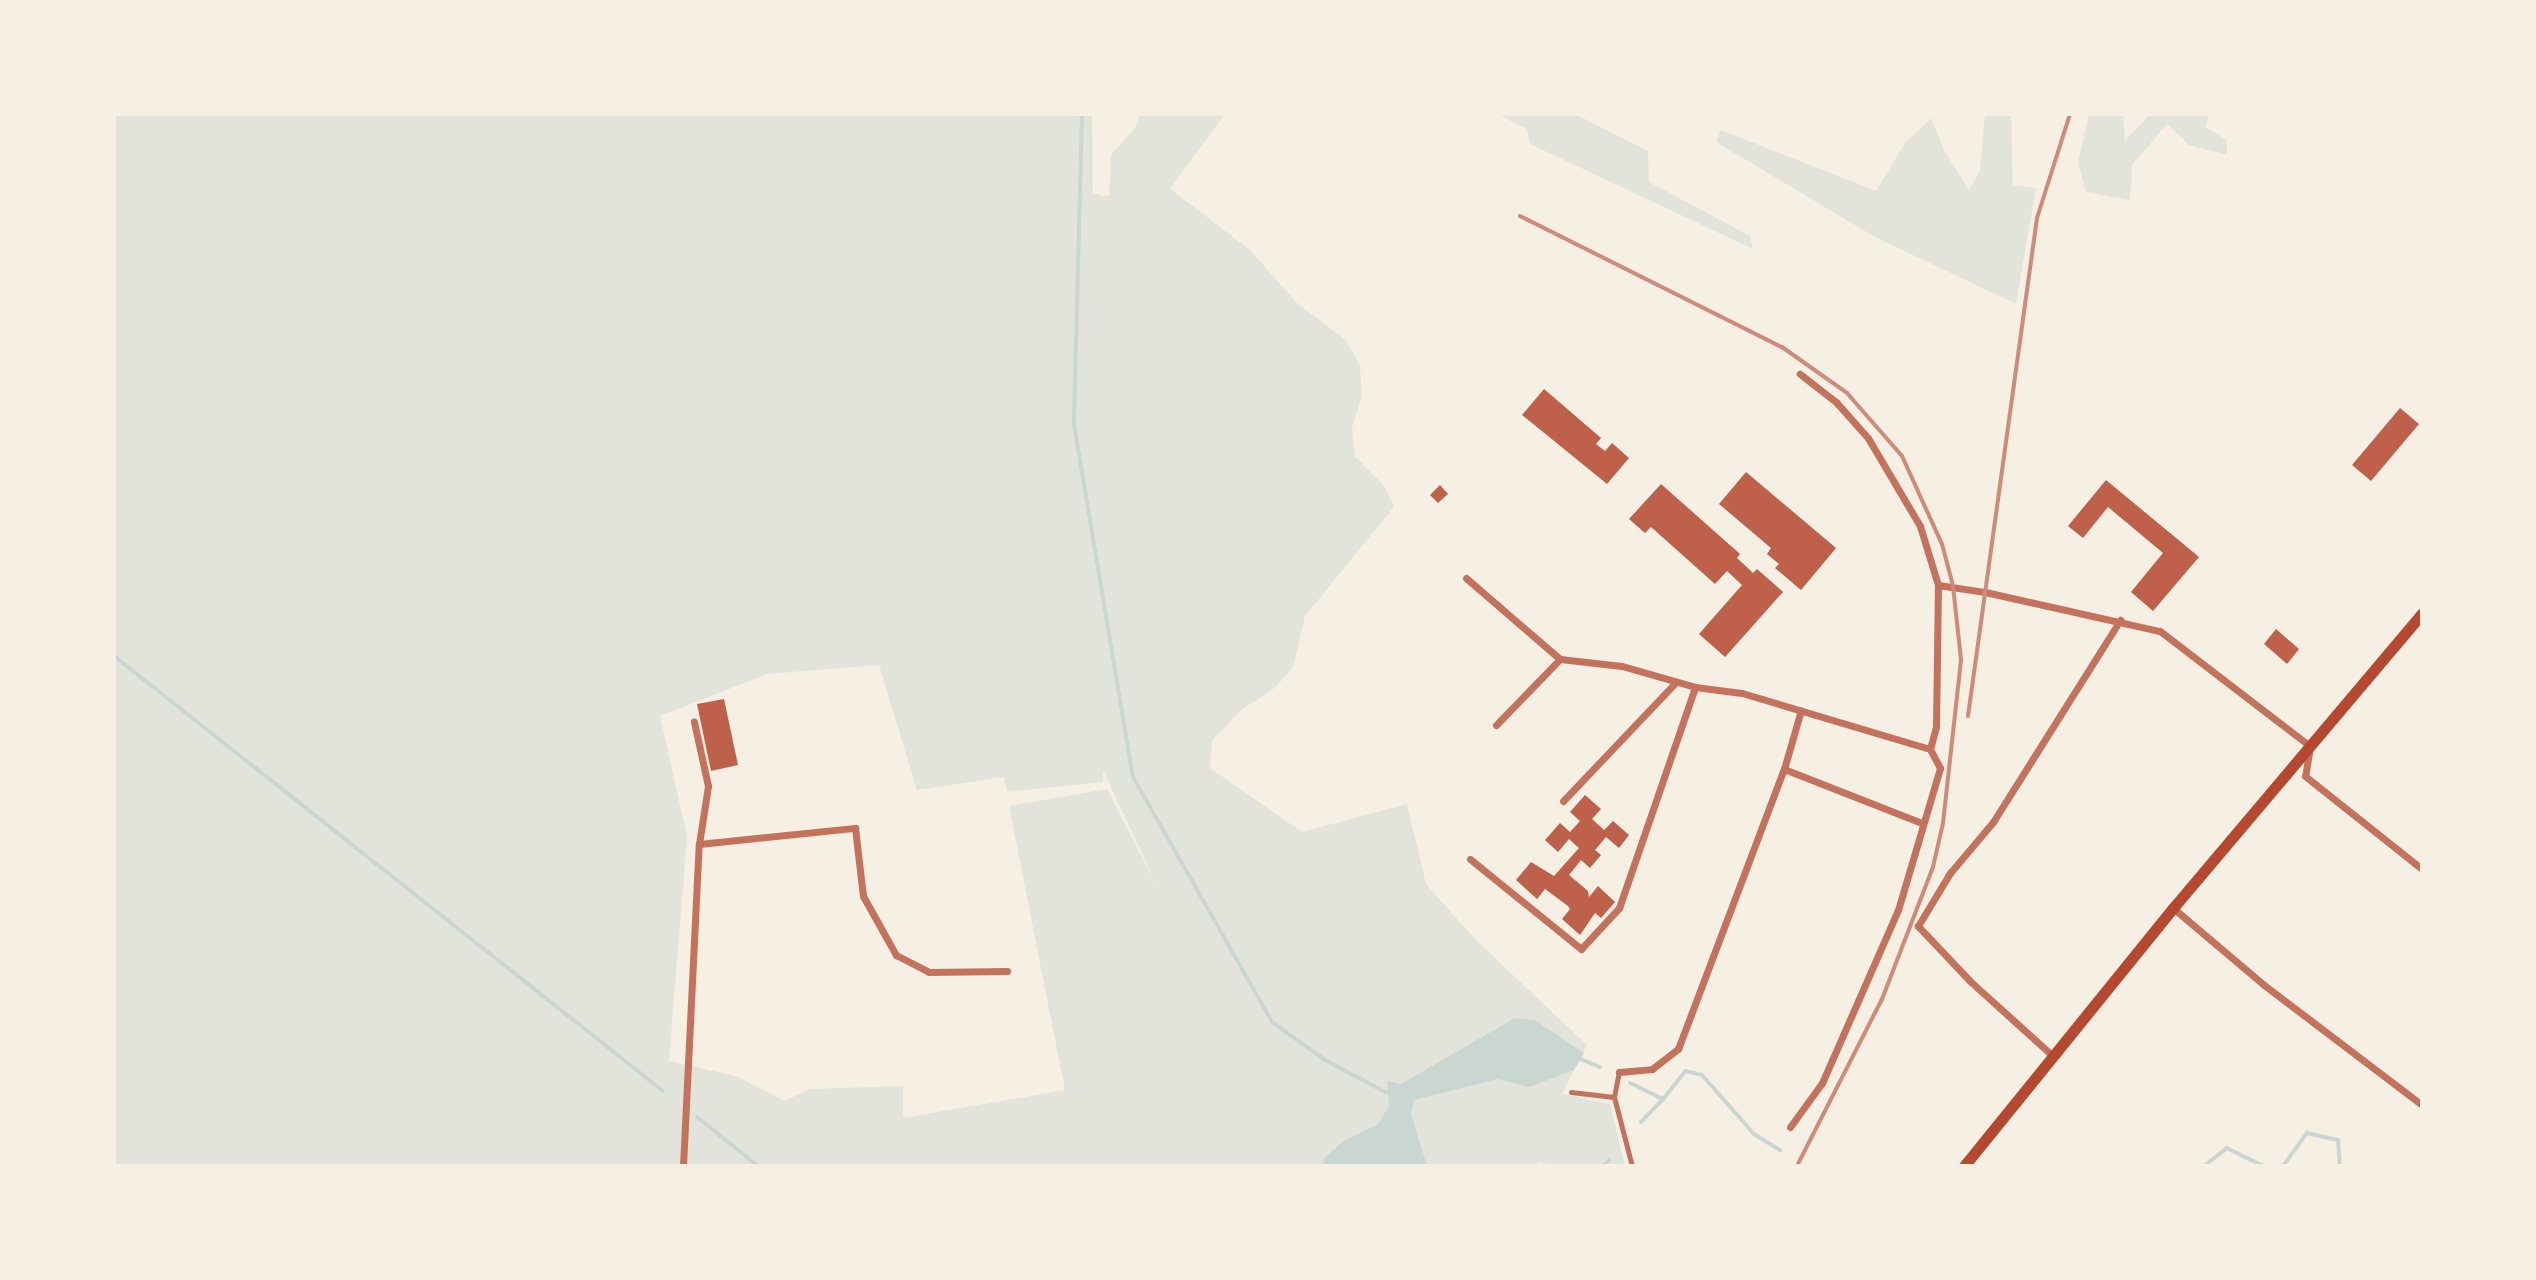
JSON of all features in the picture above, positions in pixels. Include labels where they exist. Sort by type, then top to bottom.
[{"type":"main road","points":[[1964,1166],[2173,908],[2422,613]]},
{"type":"street","points":[[1790,1127],[1822,1083],[1898,910],[1940,768],[1930,749],[1936,727],[1938,585],[1920,526],[1868,438],[1836,402],[1800,374]]},
{"type":"street","points":[[1466,578],[1560,659],[1622,666],[1695,687],[1742,693],[1930,749]]},
{"type":"street","points":[[1938,585],[2120,620],[2160,631],[2310,746],[2305,776],[2422,869]]},
{"type":"street","points":[[2054,1057],[1970,981],[1918,926],[1950,873],[1993,822],[2120,620]]},
{"type":"street","points":[[1496,725],[1560,659]]},
{"type":"street","points":[[1563,801],[1676,682]]},
{"type":"street","points":[[1470,859],[1581,949],[1619,908],[1695,687]]},
{"type":"street","points":[[1632,1166],[1614,1097],[1619,1072],[1652,1069],[1678,1049],[1784,769],[1801,710]]},
{"type":"street","points":[[683,1166],[699,844],[708,786],[694,722]]},
{"type":"street","points":[[1784,769],[1922,823]]},
{"type":"street","points":[[699,844],[855,828],[863,896],[896,955],[929,972],[1007,971]]},
{"type":"street","points":[[2173,908],[2264,985],[2422,1105]]},
{"type":"street","points":[[1571,1092],[1614,1097]]},
{"type":"shaded area","points":[[114,114],[1092,114],[1093,193],[1104,196],[1109,195],[1111,155],[1135,128],[1140,114],[1225,114],[1170,189],[1249,249],[1297,303],[1346,340],[1360,366],[1362,396],[1352,427],[1355,456],[1385,487],[1394,507],[1305,616],[1293,667],[1276,687],[1241,710],[1212,741],[1210,768],[1302,832],[1407,804],[1426,884],[1475,939],[1587,1045],[1562,1094],[1610,1104],[1625,1166],[1557,1166],[1539,1162],[1535,1166],[114,1166]],"holes":[[[879,665],[917,790],[1004,777],[1007,792],[1103,782],[1103,770],[1157,886],[1107,789],[1009,806],[1065,1090],[903,1118],[903,1086],[809,1089],[785,1101],[736,1076],[669,1061],[687,836],[660,716],[767,674]]]},
{"type":"shaded area","points":[[1497,114],[1575,114],[1648,151],[1649,182],[1750,236],[1753,249],[1530,144],[1527,129]]},
{"type":"shaded area","points":[[1985,114],[2011,114],[2013,185],[2036,188],[2016,304],[1875,237],[1716,142],[1721,130],[1876,191],[1905,143],[1931,118],[1945,152],[1969,190],[1980,171]]},
{"type":"shaded area","points":[[2089,114],[2123,114],[2125,141],[2150,114],[2209,114],[2205,127],[2227,140],[2227,155],[2189,145],[2167,124],[2132,165],[2130,200],[2086,192],[2078,163]]},
{"type":"shaded area","points":[[1515,1018],[1535,1020],[1584,1053],[1574,1070],[1529,1087],[1498,1079],[1414,1100],[1411,1114],[1427,1166],[1323,1166],[1324,1158],[1345,1140],[1377,1125],[1389,1106],[1387,1081],[1401,1084]]},
{"type":"building","points":[[1544,389],[1601,438],[1596,444],[1605,451],[1612,443],[1629,458],[1607,484],[1522,415]]},
{"type":"building","points":[[2400,408],[2419,424],[2371,481],[2352,465]]},
{"type":"building","points":[[1746,472],[1836,548],[1801,590],[1775,568],[1779,564],[1767,554],[1771,548],[1719,504]]},
{"type":"building","points":[[2106,480],[2199,557],[2153,611],[2131,592],[2163,553],[2108,507],[2083,538],[2068,526]]},
{"type":"building","points":[[1661,484],[1740,554],[1737,558],[1753,573],[1757,569],[1783,592],[1725,657],[1699,634],[1742,585],[1727,571],[1715,584],[1651,527],[1645,533],[1629,519]]},
{"type":"building","points":[[1440,485],[1448,494],[1438,503],[1430,495]]},
{"type":"building","points":[[2276,629],[2299,649],[2287,664],[2264,644]]},
{"type":"building","points":[[724,699],[738,765],[711,771],[697,704]]},
{"type":"building","points":[[1585,795],[1601,809],[1592,819],[1604,830],[1613,821],[1629,835],[1619,848],[1606,837],[1595,850],[1601,855],[1590,868],[1581,860],[1569,875],[1588,891],[1589,897],[1598,886],[1615,902],[1601,918],[1595,913],[1580,935],[1562,919],[1570,909],[1568,906],[1545,889],[1537,899],[1516,880],[1531,862],[1554,876],[1579,848],[1569,839],[1558,852],[1545,840],[1560,823],[1570,832],[1580,821],[1570,812]]},
{"type":"waterway","points":[[1082,114],[1074,425],[1133,777],[1272,1022],[1325,1060],[1387,1093],[1392,1091]]},
{"type":"waterway","points":[[114,656],[663,1091]]},
{"type":"waterway","points":[[1576,1057],[1600,1067]]},
{"type":"waterway","points":[[1630,1083],[1663,1099],[1686,1071],[1702,1075],[1754,1134],[1780,1150]]},
{"type":"waterway","points":[[1641,1122],[1663,1099]]},
{"type":"waterway","points":[[697,1117],[758,1166]]},
{"type":"waterway","points":[[2283,1166],[2307,1133],[2338,1140],[2340,1166]]},
{"type":"waterway","points":[[2204,1166],[2227,1148],[2263,1166]]},
{"type":"waterway","points":[[1604,1166],[1609,1160]]},
{"type":"railway","points":[[1968,716],[2037,218],[2070,114]]},
{"type":"railway","points":[[1520,216],[1782,347],[1847,393],[1902,456],[1942,544],[1953,586],[1961,660],[1943,823],[1933,867],[1882,999],[1797,1166]]}]
